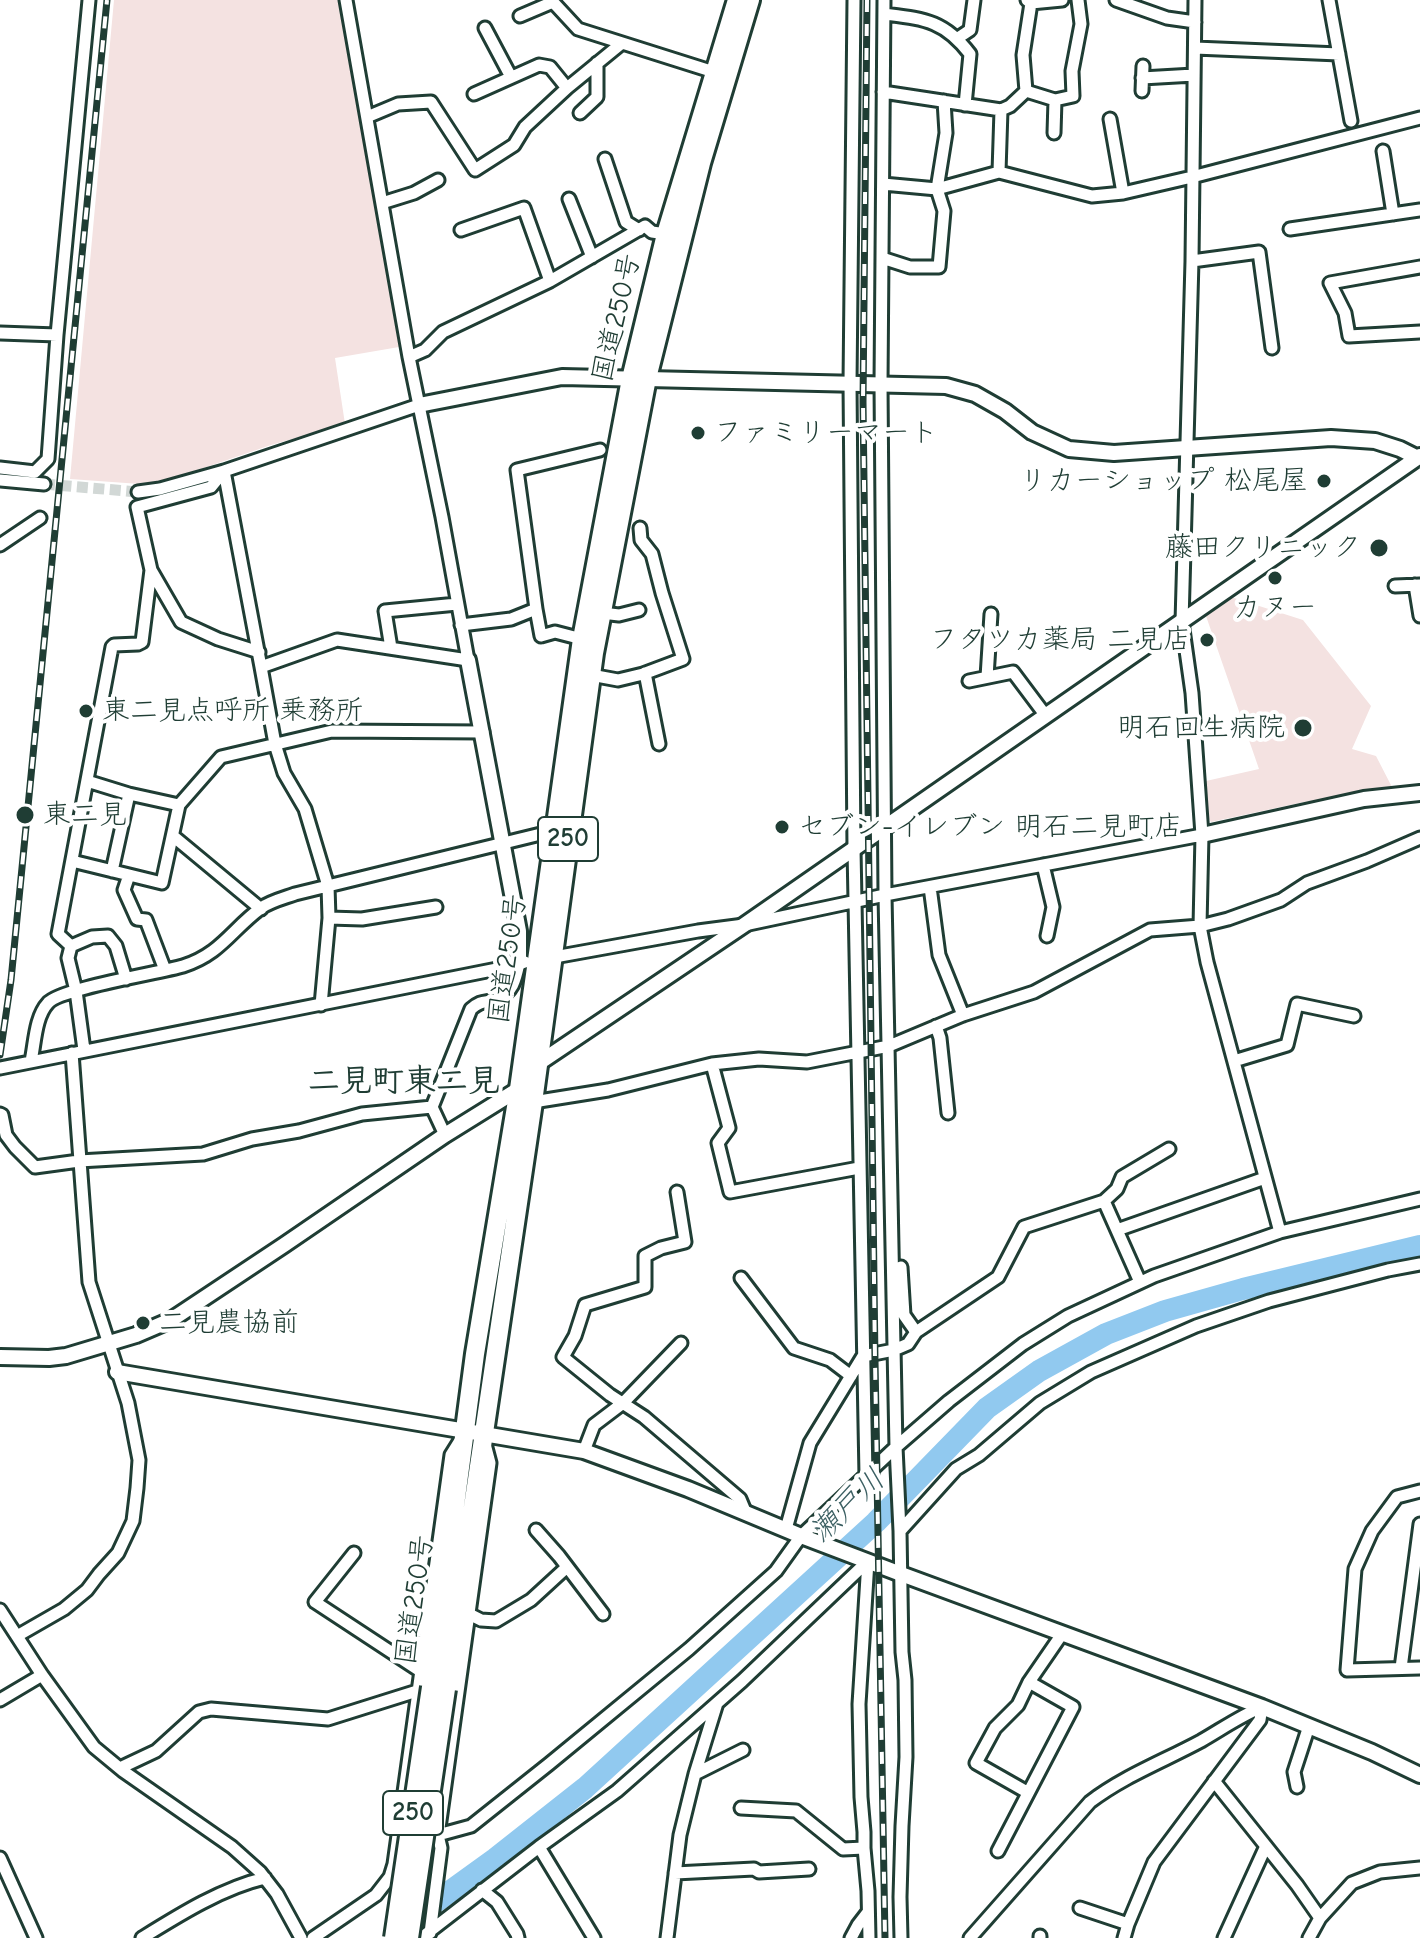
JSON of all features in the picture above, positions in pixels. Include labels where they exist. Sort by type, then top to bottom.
[{"type":"highway","name":"国道250号","points":[[394,1938],[431,1689],[533,1102],[538,1062],[535,960],[591,675],[639,378],[666,234],[737,0]]},
{"type":"highway","name":"国道250号","points":[[474,1433],[475,1354],[519,1089],[582,639],[639,378],[750,0]]},
{"type":"highway","name":"国道250号","points":[[409,1938],[431,1689]]},
{"type":"street","points":[[0,468],[35,472],[48,459],[89,0]]},
{"type":"street","points":[[346,0],[409,357],[519,931],[535,960]]},
{"type":"street","points":[[854,0],[850,383],[854,849],[866,1475]]},
{"type":"street","points":[[884,0],[881,384],[885,895],[896,1447],[906,1757],[901,1938]]},
{"type":"street","points":[[958,38],[970,30],[974,0]]},
{"type":"street","points":[[1026,91],[1023,55],[1035,1],[1062,0]]},
{"type":"street","points":[[1026,91],[1055,100],[1073,96],[1072,71],[1081,24],[1078,0]]},
{"type":"street","points":[[1116,0],[1167,18],[1195,22]]},
{"type":"street","points":[[1195,0],[1192,261],[1182,622],[1192,693],[1202,835],[1200,926],[1280,1232]]},
{"type":"street","points":[[1329,0],[1351,121]]},
{"type":"street","points":[[520,16],[553,2],[578,29],[714,72]]},
{"type":"street","points":[[884,14],[916,18],[943,27],[958,38],[970,54],[965,105]]},
{"type":"street","points":[[485,28],[511,77]]},
{"type":"street","points":[[367,117],[398,104],[431,102],[475,170],[514,145],[525,127],[622,43]]},
{"type":"street","points":[[1195,48],[1339,54]]},
{"type":"street","points":[[580,113],[597,97],[597,63]]},
{"type":"street","points":[[474,94],[539,65],[550,67],[567,88]]},
{"type":"street","points":[[1143,78],[1194,75]]},
{"type":"street","points":[[883,92],[1001,110],[1026,91]]},
{"type":"street","points":[[1054,133],[1055,100]]},
{"type":"street","points":[[882,258],[910,267],[939,267],[944,211],[937,189],[946,133],[944,101]]},
{"type":"street","points":[[999,172],[1001,110]]},
{"type":"street","points":[[883,184],[937,189],[999,172],[1092,196],[1123,193],[1420,118]]},
{"type":"street","points":[[1110,119],[1123,193]]},
{"type":"street","points":[[1383,151],[1393,214]]},
{"type":"street","points":[[605,159],[626,222],[639,230]]},
{"type":"street","points":[[382,203],[414,193],[438,180]]},
{"type":"street","points":[[569,199],[592,257]]},
{"type":"street","points":[[461,230],[528,207],[550,281]]},
{"type":"street","points":[[1290,229],[1420,210]]},
{"type":"street","points":[[409,357],[425,350],[443,332],[550,281],[645,226],[652,232],[666,234]]},
{"type":"street","points":[[1306,227],[1308,240]]},
{"type":"street","points":[[1192,261],[1259,252],[1272,348]]},
{"type":"street","points":[[1420,267],[1330,283],[1345,313],[1349,336],[1420,332]]},
{"type":"street","points":[[0,333],[57,335]]},
{"type":"street","points":[[138,492],[224,471],[419,405],[562,377],[946,386],[975,394],[1005,411],[1032,432],[1069,449],[1114,453],[1331,438],[1375,441],[1419,457]]},
{"type":"street","points":[[582,639],[555,632],[541,636],[517,470],[600,450]]},
{"type":"street","points":[[0,1357],[66,1356],[152,1329],[193,1306],[445,1135],[519,1089],[538,1062],[744,925],[1419,457]]},
{"type":"street","points":[[224,471],[211,487],[137,507],[151,570],[181,622],[218,639],[259,652]]},
{"type":"street","points":[[224,471],[275,744],[284,773],[305,809],[328,886],[329,918],[321,1005]]},
{"type":"street","points":[[0,480],[44,484]]},
{"type":"street","points":[[0,545],[40,518]]},
{"type":"street","points":[[591,675],[618,680],[683,659],[652,554],[641,540],[640,528]]},
{"type":"street","points":[[71,946],[58,934],[112,647],[142,642],[151,570]]},
{"type":"street","points":[[1395,586],[1417,585],[1420,616]]},
{"type":"street","points":[[391,648],[385,611],[457,604]]},
{"type":"street","points":[[461,625],[511,619],[536,609]]},
{"type":"street","points":[[602,613],[619,615],[639,610]]},
{"type":"street","points":[[987,677],[991,614]]},
{"type":"street","points":[[261,667],[337,640],[468,660]]},
{"type":"street","points":[[969,681],[1013,672],[1046,716]]},
{"type":"street","points":[[645,673],[659,744]]},
{"type":"street","points":[[72,861],[162,883],[179,805],[221,757],[332,731],[483,732]]},
{"type":"street","points":[[87,781],[179,805]]},
{"type":"street","points":[[0,1068],[535,960],[744,925],[1202,835],[1364,799],[1420,793]]},
{"type":"street","points":[[112,871],[129,794]]},
{"type":"street","points":[[31,1061],[41,1014],[49,1000],[205,957],[261,909],[295,894],[553,831]]},
{"type":"street","points":[[173,836],[261,909]]},
{"type":"street","points":[[533,1102],[608,1090],[712,1064],[759,1059],[807,1062],[889,1046],[963,1015],[1034,992],[1150,930],[1200,926],[1228,919],[1281,900],[1307,883],[1420,838]]},
{"type":"street","points":[[1043,865],[1053,907],[1047,936]]},
{"type":"street","points":[[129,875],[124,890],[137,919],[146,920],[165,970]]},
{"type":"street","points":[[930,887],[939,955],[963,1015]]},
{"type":"street","points":[[329,918],[362,919],[436,907]]},
{"type":"street","points":[[71,946],[92,937],[108,936],[116,946],[126,979]]},
{"type":"street","points":[[17,1636],[64,1609],[87,1590],[118,1553],[133,1521],[139,1460],[128,1403],[89,1282],[79,1161],[76,991],[68,958],[71,946]]},
{"type":"street","points":[[445,1135],[432,1107],[471,1009],[480,1001],[498,999],[514,986],[535,960]]},
{"type":"street","points":[[1234,1061],[1287,1045],[1297,1004],[1354,1016]]},
{"type":"street","points":[[936,1026],[948,1113]]},
{"type":"street","points":[[712,1064],[729,1128],[718,1143],[730,1192],[859,1168]]},
{"type":"street","points":[[0,1114],[6,1135],[35,1167],[79,1161],[203,1154],[252,1139],[299,1131],[362,1114],[432,1107]]},
{"type":"street","points":[[786,1529],[810,1443],[863,1356],[908,1344],[916,1332],[998,1277],[1024,1227],[1104,1201],[1117,1189],[1122,1177],[1169,1149]]},
{"type":"street","points":[[1117,1230],[1265,1178]]},
{"type":"street","points":[[677,1192],[685,1242],[645,1256],[645,1287],[585,1305],[575,1336],[563,1357],[610,1395],[644,1417],[740,1499],[745,1511]]},
{"type":"street","points":[[396,1851],[471,1826],[549,1764],[689,1649],[776,1571],[801,1536],[896,1447],[1023,1344],[1068,1316],[1140,1282],[1280,1232],[1420,1199]]},
{"type":"street","points":[[1104,1201],[1140,1282]]},
{"type":"street","points":[[900,1531],[956,1469],[979,1455],[1040,1403],[1091,1372],[1196,1326],[1269,1301],[1420,1264]]},
{"type":"street","points":[[901,1267],[904,1315],[916,1332]]},
{"type":"street","points":[[741,1278],[794,1348],[830,1360],[851,1376]]},
{"type":"street","points":[[584,1451],[594,1425],[623,1403],[681,1343]]},
{"type":"street","points":[[117,1372],[584,1451],[901,1574],[1262,1707],[1420,1775]]},
{"type":"street","points":[[427,1936],[441,1848],[438,1835],[490,1463],[474,1433]]},
{"type":"street","points":[[420,1671],[451,1455],[474,1433]]},
{"type":"street","points":[[1420,1491],[1397,1497],[1372,1531],[1355,1569],[1347,1670],[1420,1668]]},
{"type":"street","points":[[1401,1668],[1420,1524]]},
{"type":"street","points":[[536,1530],[603,1614]]},
{"type":"street","points":[[313,1938],[376,1895],[390,1877],[431,1689],[420,1671],[315,1602],[354,1553]]},
{"type":"street","points":[[427,1936],[482,1890],[617,1791],[717,1703],[868,1561]]},
{"type":"street","points":[[868,1561],[859,1704],[869,1938]]},
{"type":"street","points":[[469,1614],[481,1620],[496,1621],[531,1600],[567,1567]]},
{"type":"street","points":[[0,1610],[94,1747],[232,1847],[265,1878],[301,1938]]},
{"type":"street","points":[[1027,1792],[976,1763],[995,1728],[1018,1705],[1029,1682],[1062,1634]]},
{"type":"street","points":[[0,1700],[42,1675]]},
{"type":"street","points":[[998,1851],[1073,1707],[1029,1682]]},
{"type":"street","points":[[120,1768],[156,1751],[199,1712],[211,1709],[328,1719],[431,1689]]},
{"type":"street","points":[[667,1938],[680,1835],[717,1703]]},
{"type":"street","points":[[1124,1938],[1154,1862],[1260,1720],[1262,1707]]},
{"type":"street","points":[[970,1938],[1090,1802],[1106,1790],[1262,1707]]},
{"type":"street","points":[[1297,1787],[1294,1772],[1309,1726]]},
{"type":"street","points":[[695,1774],[743,1750]]},
{"type":"street","points":[[1214,1781],[1320,1918]]},
{"type":"street","points":[[741,1808],[796,1811],[843,1849],[864,1848]]},
{"type":"street","points":[[1224,1938],[1266,1846]]},
{"type":"street","points":[[539,1847],[594,1938]]},
{"type":"street","points":[[0,1858],[36,1938]]},
{"type":"street","points":[[1309,1938],[1320,1918],[1352,1883],[1380,1872],[1420,1868]]},
{"type":"street","points":[[675,1873],[809,1869]]},
{"type":"street","points":[[142,1938],[211,1899],[265,1878]]},
{"type":"street","points":[[482,1890],[497,1902],[518,1938]]},
{"type":"street","points":[[1080,1908],[1128,1924]]},
{"type":"street","points":[[851,1938],[868,1912]]},
{"type":"shaded area","points":[[114,0],[339,0],[399,347],[335,358],[345,424],[271,445],[154,485],[70,479]]},
{"type":"shaded area","name":"明石回生病院","points":[[1231,597],[1303,620],[1371,706],[1352,749],[1376,756],[1393,789],[1304,802],[1211,822],[1207,816],[1206,781],[1259,769],[1206,616]]},
{"type":"waterway","name":"瀬戸川","points":[[398,1929],[495,1859],[585,1788],[876,1522],[987,1408],[1039,1371],[1106,1334],[1165,1311],[1420,1246]]},
{"type":"tunnel","points":[[44,484],[138,492]]},
{"type":"railway","points":[[0,1055],[11,980],[107,0]]},
{"type":"railway","points":[[867,0],[863,402],[885,1938]]},
{"type":"place","name":"ファミリーマート","points":[[698,433]]},
{"type":"place","name":"リカーショップ 松尾屋","points":[[1324,481]]},
{"type":"place","name":"藤田クリニック","points":[[1379,548]]},
{"type":"place","name":"カヌー","points":[[1275,578]]},
{"type":"place","name":"フタツカ薬局 二見店","points":[[1207,640]]},
{"type":"place","name":"東二見点呼所 乗務所","points":[[86,711]]},
{"type":"place","name":"明石回生病院","points":[[1303,728]]},
{"type":"place","name":"東二見","points":[[25,815]]},
{"type":"place","name":"セブン-イレブン 明石二見町店","points":[[782,827]]},
{"type":"place","name":"二見農協前","points":[[143,1323]]},
{"type":"district","name":"二見町東二見","points":[[404,1082]]}]
